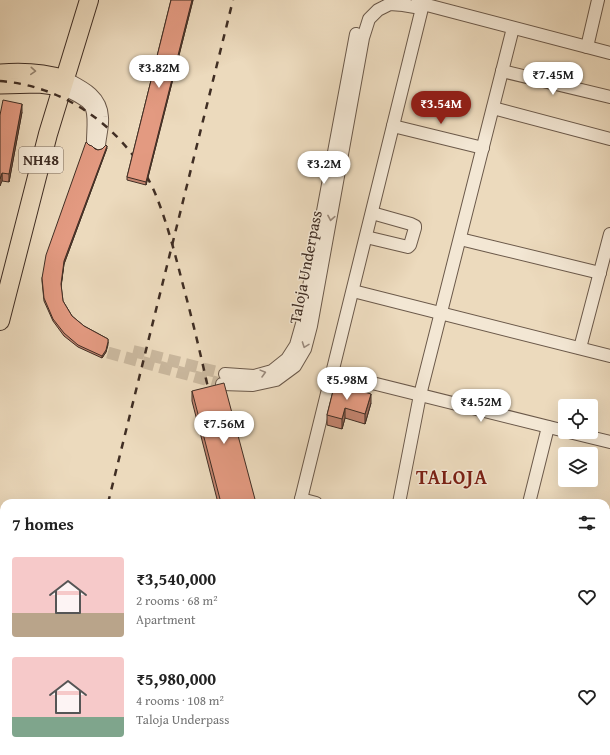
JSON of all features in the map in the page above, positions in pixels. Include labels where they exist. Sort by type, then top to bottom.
[{"type":"highway","name":"NH48","points":[[0,321],[48,134],[79,0]]},
{"type":"highway","name":"NH48","points":[[0,282],[38,132],[59,82],[89,0]]},
{"type":"main road","points":[[0,72],[22,70],[40,72],[59,82]]},
{"type":"main road","points":[[0,86],[59,82]]},
{"type":"street","name":"Taloja Underpass","points":[[380,0],[374,3],[362,15],[355,37],[302,324],[296,345],[287,359],[272,371],[254,376],[223,379],[253,385],[276,380],[295,366],[305,349],[311,326],[363,38],[369,20],[378,10],[390,4],[414,7],[422,1],[513,28],[610,53]]},
{"type":"street","points":[[587,47],[598,0]]},
{"type":"street","points":[[301,499],[372,213],[422,1]]},
{"type":"street","points":[[400,499],[420,395],[513,28]]},
{"type":"street","points":[[502,71],[610,97]]},
{"type":"street","points":[[59,82],[82,88],[94,96],[100,107],[102,118],[96,143]]},
{"type":"street","points":[[493,108],[610,139]]},
{"type":"street","points":[[393,126],[483,148]]},
{"type":"street","points":[[366,237],[408,247],[415,228],[415,226],[411,224],[372,213]]},
{"type":"street","points":[[580,348],[610,234]]},
{"type":"street","points":[[460,239],[600,273]]},
{"type":"street","points":[[352,291],[610,356]]},
{"type":"street","points":[[332,372],[558,429]]},
{"type":"street","points":[[530,499],[548,427]]},
{"type":"street","points":[[598,439],[610,442]]},
{"type":"building","points":[[171,0],[192,0],[146,182],[127,177]]},
{"type":"building","points":[[3,100],[22,104],[9,174],[2,173],[0,179],[0,115]]},
{"type":"building","points":[[86,142],[98,150],[102,149],[106,145],[107,146],[64,261],[61,284],[63,301],[72,316],[84,326],[108,339],[106,350],[102,356],[78,345],[64,333],[53,319],[44,298],[42,278],[46,255]]},
{"type":"building","points":[[224,383],[255,499],[220,499],[192,391]]},
{"type":"building","points":[[335,383],[371,394],[365,414],[345,408],[342,419],[327,415]]},
{"type":"tunnel","points":[[91,346],[106,352],[222,384]]},
{"type":"tunnel","points":[[133,351],[225,374]]},
{"type":"railway","points":[[109,499],[233,0]]},
{"type":"railway","points":[[0,81],[25,85],[49,92],[71,102],[112,132],[129,150],[143,171],[155,193],[170,238],[194,327],[210,397]]},
{"type":"district","name":"TALOJA","points":[[452,477]]}]
